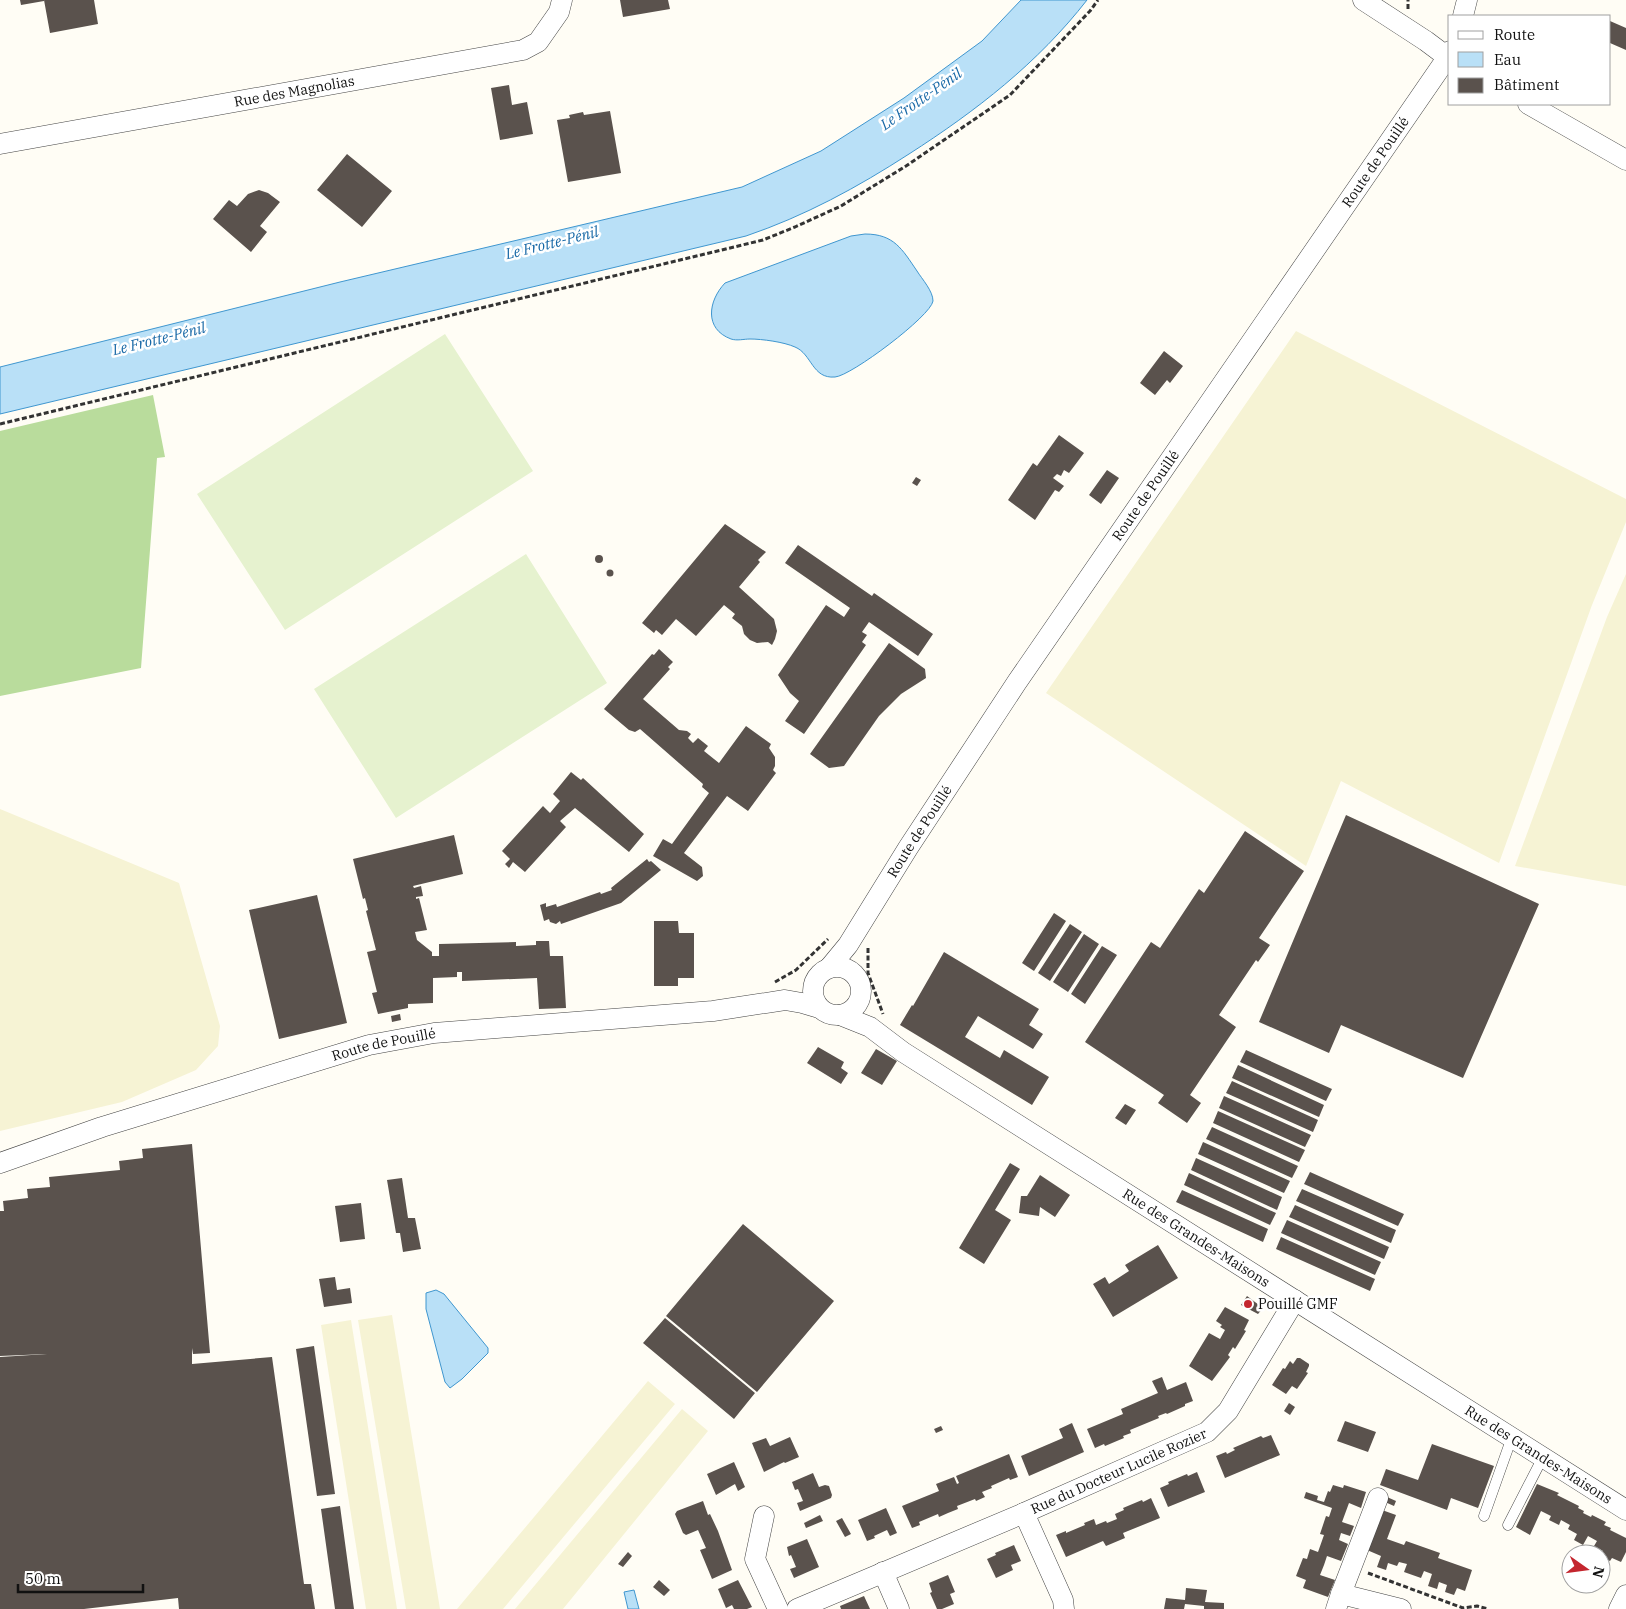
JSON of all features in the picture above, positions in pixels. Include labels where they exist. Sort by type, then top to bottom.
[{"type":"street","name":"Rue des Magnolias","points":[[0,144],[523,50],[538,42],[559,12],[562,0]]},
{"type":"street","points":[[1363,0],[1448,55]]},
{"type":"street","points":[[1463,15],[1467,0]]},
{"type":"street","name":"Route de Pouillé","points":[[830,968],[840,940],[908,848],[1017,682],[1448,57]]},
{"type":"street","points":[[1530,105],[1626,160]]},
{"type":"street","points":[[840,940],[852,971],[860,985],[861,993],[855,1008],[848,1013],[840,1015]]},
{"type":"street","points":[[852,971],[844,968],[830,968],[823,971],[814,981],[813,995],[819,1008],[832,1015],[878,1021]]},
{"type":"street","name":"Route de Pouillé","points":[[785,1000],[814,981]]},
{"type":"street","name":"Route de Pouillé","points":[[0,1164],[102,1127],[370,1045],[434,1034],[713,1012],[785,1000],[819,1008]]},
{"type":"street","points":[[859,1001],[863,1013],[878,1021]]},
{"type":"street","name":"Rue des Grandes-Maisons","points":[[878,1021],[903,1052],[1626,1510]]},
{"type":"street","name":"Rue du Docteur Lucile Rozier","points":[[797,1609],[1024,1513],[1207,1432],[1228,1411],[1295,1300]]},
{"type":"street","points":[[1378,1498],[1338,1601],[1401,1609]]},
{"type":"street","points":[[1024,1513],[1063,1600],[1064,1609]]},
{"type":"street","points":[[764,1516],[754,1559],[778,1609]]},
{"type":"street","points":[[883,1572],[899,1609]]},
{"type":"street","points":[[1619,1609],[1626,1595]]},
{"type":"lane","points":[[1484,1516],[1512,1437]]},
{"type":"lane","points":[[1508,1525],[1543,1457]]},
{"type":"path","points":[[0,424],[399,329],[513,299],[726,250],[763,240],[795,228],[840,206],[906,166],[1010,95],[1090,11],[1098,0]]},
{"type":"path","points":[[774,983],[840,940]]},
{"type":"path","points":[[868,943],[868,973],[878,1021]]},
{"type":"path","points":[[1351,1566],[1463,1608],[1477,1606],[1488,1609]]},
{"type":"shaded area","points":[[1296,331],[1626,499],[1626,522],[1592,605],[1499,863],[1341,781],[1306,866],[1046,693]]},
{"type":"shaded area","points":[[1626,574],[1626,886],[1515,866],[1607,617]]},
{"type":"shaded area","points":[[0,809],[179,883],[220,1026],[218,1046],[196,1070],[122,1102],[0,1131]]},
{"type":"shaded area","points":[[392,1315],[440,1609],[406,1609],[358,1320]]},
{"type":"shaded area","points":[[351,1320],[397,1609],[366,1609],[321,1325]]},
{"type":"shaded area","points":[[648,1381],[675,1404],[503,1609],[457,1609]]},
{"type":"shaded area","points":[[682,1409],[708,1431],[563,1609],[515,1609]]},
{"type":"green space","points":[[445,334],[533,471],[285,630],[197,494]]},
{"type":"green space","points":[[153,395],[165,457],[157,458],[141,668],[0,696],[0,431]]},
{"type":"green space","points":[[526,554],[607,683],[396,818],[314,689]]},
{"type":"water","name":"Le Frotte-Pénil","points":[[1021,0],[1087,0],[1048,45],[1027,65],[958,121],[909,154],[851,189],[810,210],[768,228],[746,236],[0,414],[0,367],[340,282],[742,187],[821,151],[904,98],[982,41]]},
{"type":"water","points":[[865,234],[883,237],[896,244],[907,256],[927,285],[933,301],[929,309],[919,319],[857,367],[835,377],[827,377],[817,370],[801,350],[795,347],[767,340],[733,340],[716,329],[713,322],[712,306],[719,290],[725,283],[851,236]]},
{"type":"water","points":[[436,1290],[444,1294],[488,1348],[488,1353],[462,1379],[450,1388],[445,1382],[426,1309],[426,1293]]},
{"type":"water","points":[[634,1590],[639,1609],[628,1609],[624,1592]]},
{"type":"building","points":[[20,0],[44,0],[44,1],[21,5]]},
{"type":"building","points":[[44,0],[94,0],[98,24],[50,33]]},
{"type":"building","points":[[620,0],[668,0],[670,9],[623,17]]},
{"type":"building","points":[[1611,21],[1626,28],[1626,50],[1611,43]]},
{"type":"building","points":[[509,85],[512,105],[527,102],[533,134],[500,140],[491,88]]},
{"type":"building","points":[[610,111],[621,173],[568,182],[557,120],[570,118],[569,115],[583,112],[584,115]]},
{"type":"building","points":[[347,154],[392,191],[362,227],[317,190]]},
{"type":"building","points":[[259,190],[268,193],[280,202],[260,226],[267,232],[251,252],[213,219],[229,200],[237,206],[248,194]]},
{"type":"building","points":[[1164,351],[1183,366],[1170,383],[1167,380],[1155,395],[1140,383]]},
{"type":"building","points":[[1059,435],[1084,453],[1069,473],[1064,470],[1061,476],[1057,474],[1053,478],[1064,486],[1059,492],[1055,490],[1035,520],[1008,500],[1033,463],[1037,466]]},
{"type":"building","points":[[1107,470],[1119,478],[1101,504],[1089,495]]},
{"type":"building","points":[[916,477],[921,480],[917,486],[912,483]]},
{"type":"building","points":[[725,524],[766,552],[739,587],[774,619],[777,631],[772,645],[768,642],[757,643],[750,640],[744,634],[742,626],[732,618],[735,614],[724,605],[696,636],[676,619],[662,635],[656,630],[654,633],[642,623]]},
{"type":"building","points":[[798,545],[872,596],[874,593],[933,634],[918,656],[869,622],[862,632],[867,635],[862,642],[866,645],[804,734],[785,721],[799,701],[790,693],[778,675],[826,605],[844,617],[850,608],[785,563]]},
{"type":"building","points":[[599,555],[603,559],[599,563],[595,559]]},
{"type":"building","points":[[610,569],[614,573],[610,577],[606,573]]},
{"type":"building","points":[[889,643],[925,669],[926,678],[901,694],[879,716],[844,766],[829,768],[810,754]]},
{"type":"building","points":[[659,649],[673,662],[668,667],[670,669],[643,699],[679,730],[687,731],[691,734],[688,738],[693,743],[698,738],[708,746],[704,751],[719,763],[746,726],[771,744],[769,748],[775,757],[773,770],[776,773],[748,811],[727,796],[684,853],[702,867],[703,876],[697,881],[653,856],[663,839],[672,844],[709,793],[702,787],[703,784],[640,729],[635,732],[629,730],[604,709],[652,654],[654,655]]},
{"type":"building","points":[[571,772],[581,780],[583,778],[644,834],[629,852],[575,808],[560,821],[566,827],[525,872],[513,862],[509,868],[505,864],[510,859],[502,851],[543,806],[550,813],[560,801],[553,794]]},
{"type":"building","points":[[1346,815],[1539,904],[1463,1078],[1341,1025],[1329,1053],[1259,1022]]},
{"type":"building","points":[[1245,831],[1304,871],[1259,938],[1270,945],[1258,962],[1256,960],[1219,1015],[1236,1027],[1190,1095],[1201,1103],[1187,1123],[1158,1103],[1164,1095],[1085,1042],[1151,942],[1160,948],[1199,889],[1204,893]]},
{"type":"building","points":[[454,835],[463,874],[413,886],[414,888],[421,886],[423,896],[416,897],[416,899],[419,898],[427,930],[415,932],[417,940],[432,952],[432,956],[439,956],[439,944],[516,942],[516,946],[536,945],[536,941],[549,941],[550,956],[563,956],[566,1008],[539,1009],[537,978],[462,981],[462,972],[457,972],[457,977],[433,978],[433,1003],[408,1004],[408,1008],[378,1014],[372,993],[377,992],[367,952],[376,950],[366,911],[368,910],[365,898],[363,899],[353,859]]},
{"type":"building","points":[[647,859],[661,870],[621,903],[561,924],[560,921],[556,924],[550,922],[549,919],[544,921],[540,905],[546,903],[546,907],[556,904],[557,907],[600,892],[601,894],[612,890],[611,888]]},
{"type":"building","points":[[317,895],[347,1023],[279,1039],[249,910]]},
{"type":"building","points":[[1054,913],[1066,921],[1034,971],[1022,963]]},
{"type":"building","points":[[654,921],[678,921],[679,933],[694,933],[694,978],[678,978],[678,986],[654,986]]},
{"type":"building","points":[[1070,924],[1082,932],[1050,981],[1038,973]]},
{"type":"building","points":[[1084,934],[1099,944],[1068,992],[1053,982]]},
{"type":"building","points":[[1102,946],[1117,955],[1085,1004],[1071,994]]},
{"type":"building","points":[[944,952],[1039,1009],[1029,1025],[1043,1034],[1033,1049],[978,1016],[965,1037],[1000,1058],[1004,1050],[1049,1077],[1032,1105],[900,1025]]},
{"type":"building","points":[[400,1014],[401,1020],[392,1022],[391,1016]]},
{"type":"building","points":[[818,1047],[844,1062],[841,1068],[848,1073],[841,1084],[807,1063]]},
{"type":"building","points":[[876,1049],[897,1061],[882,1085],[861,1073]]},
{"type":"building","points":[[1246,1050],[1332,1089],[1326,1101],[1240,1062]]},
{"type":"building","points":[[1238,1065],[1324,1105],[1319,1117],[1232,1078]]},
{"type":"building","points":[[1232,1081],[1318,1120],[1313,1132],[1226,1093]]},
{"type":"building","points":[[1224,1096],[1311,1135],[1305,1147],[1219,1108]]},
{"type":"building","points":[[1125,1104],[1136,1110],[1126,1125],[1115,1118]]},
{"type":"building","points":[[1218,1111],[1305,1150],[1299,1162],[1213,1123]]},
{"type":"building","points":[[1212,1127],[1298,1166],[1292,1178],[1206,1139]]},
{"type":"building","points":[[1203,1142],[1290,1181],[1284,1193],[1198,1154]]},
{"type":"building","points":[[192,1144],[210,1353],[193,1354],[192,1348],[192,1364],[272,1357],[304,1584],[311,1584],[315,1609],[179,1609],[178,1598],[84,1609],[0,1609],[0,1357],[47,1354],[0,1356],[0,1211],[4,1211],[3,1201],[28,1198],[27,1189],[50,1187],[49,1177],[120,1170],[119,1161],[143,1158],[142,1149]]},
{"type":"building","points":[[1196,1158],[1282,1197],[1277,1210],[1191,1170]]},
{"type":"building","points":[[1010,1163],[1020,1169],[995,1210],[1011,1220],[984,1264],[959,1248]]},
{"type":"building","points":[[1310,1172],[1404,1214],[1398,1226],[1304,1184]]},
{"type":"building","points":[[1189,1173],[1276,1213],[1270,1225],[1184,1185]]},
{"type":"building","points":[[1040,1175],[1070,1195],[1055,1217],[1040,1207],[1039,1216],[1019,1213],[1021,1196],[1027,1196]]},
{"type":"building","points":[[402,1178],[408,1218],[415,1218],[421,1249],[403,1252],[400,1233],[396,1233],[387,1180]]},
{"type":"building","points":[[1302,1189],[1396,1230],[1391,1243],[1296,1201]]},
{"type":"building","points":[[1182,1190],[1268,1229],[1263,1242],[1176,1202]]},
{"type":"building","points":[[361,1203],[365,1239],[340,1242],[335,1206]]},
{"type":"building","points":[[1295,1205],[1389,1247],[1384,1259],[1289,1217]]},
{"type":"building","points":[[1287,1220],[1381,1262],[1375,1275],[1281,1233]]},
{"type":"building","points":[[743,1224],[834,1301],[757,1392],[666,1316]]},
{"type":"building","points":[[1281,1237],[1375,1279],[1370,1291],[1276,1249]]},
{"type":"building","points":[[1158,1245],[1178,1278],[1113,1317],[1093,1284],[1105,1277],[1109,1284],[1129,1271],[1125,1265]]},
{"type":"building","points":[[335,1277],[337,1290],[350,1288],[352,1303],[324,1307],[319,1279]]},
{"type":"building","points":[[1247,1296],[1263,1308],[1258,1314],[1241,1305]]},
{"type":"building","points":[[1225,1307],[1249,1320],[1244,1330],[1246,1331],[1235,1349],[1233,1347],[1228,1355],[1230,1357],[1212,1381],[1189,1366],[1209,1333],[1220,1339],[1225,1330],[1216,1321]]},
{"type":"building","points":[[665,1318],[755,1393],[734,1419],[643,1343]]},
{"type":"building","points":[[314,1346],[335,1494],[317,1496],[296,1349]]},
{"type":"building","points":[[1297,1358],[1309,1364],[1306,1372],[1308,1373],[1297,1389],[1292,1386],[1286,1394],[1272,1385],[1283,1368],[1285,1369],[1290,1361],[1293,1364]]},
{"type":"building","points":[[1162,1377],[1167,1390],[1186,1382],[1193,1401],[1130,1430],[1131,1433],[1123,1436],[1124,1438],[1095,1448],[1087,1429],[1123,1414],[1121,1409],[1158,1393],[1152,1381]]},
{"type":"building","points":[[1289,1403],[1295,1407],[1290,1415],[1284,1411]]},
{"type":"building","points":[[1345,1421],[1376,1432],[1368,1452],[1337,1441]]},
{"type":"building","points":[[1072,1423],[1084,1452],[1029,1476],[1021,1456],[1063,1438],[1059,1429]]},
{"type":"building","points":[[941,1426],[943,1430],[936,1433],[934,1429]]},
{"type":"building","points":[[1271,1435],[1280,1455],[1225,1478],[1216,1456],[1226,1452],[1227,1454],[1235,1450],[1233,1448],[1261,1436],[1263,1438]]},
{"type":"building","points":[[790,1437],[799,1457],[764,1472],[752,1443],[766,1438],[770,1446]]},
{"type":"building","points":[[1432,1444],[1494,1466],[1478,1508],[1451,1498],[1447,1510],[1380,1485],[1386,1469],[1418,1480]]},
{"type":"building","points":[[1009,1454],[1018,1477],[1010,1480],[1009,1478],[991,1486],[992,1488],[982,1492],[985,1497],[957,1506],[958,1509],[939,1517],[938,1514],[919,1522],[920,1525],[912,1528],[902,1506],[939,1491],[936,1484],[954,1477],[957,1484],[959,1483],[956,1476]]},
{"type":"building","points":[[734,1462],[745,1487],[738,1491],[735,1484],[716,1495],[707,1474]]},
{"type":"building","points":[[1197,1472],[1205,1492],[1168,1507],[1160,1488],[1169,1484],[1168,1482]]},
{"type":"building","points":[[813,1473],[819,1487],[829,1486],[831,1498],[800,1511],[797,1503],[803,1501],[798,1489],[795,1490],[792,1482]]},
{"type":"building","points":[[1537,1484],[1559,1493],[1557,1495],[1579,1506],[1578,1508],[1584,1511],[1583,1513],[1606,1522],[1604,1525],[1611,1528],[1610,1530],[1626,1538],[1626,1552],[1621,1562],[1612,1558],[1611,1560],[1611,1544],[1595,1544],[1597,1541],[1588,1536],[1584,1544],[1581,1544],[1574,1540],[1577,1534],[1568,1529],[1570,1525],[1561,1520],[1559,1525],[1549,1520],[1551,1516],[1541,1511],[1530,1535],[1516,1527]]},
{"type":"building","points":[[1333,1485],[1343,1488],[1344,1485],[1366,1492],[1361,1508],[1349,1503],[1342,1522],[1354,1526],[1350,1536],[1341,1533],[1339,1540],[1348,1544],[1341,1561],[1327,1556],[1320,1575],[1335,1580],[1328,1597],[1303,1588],[1306,1580],[1296,1576],[1303,1558],[1307,1559],[1310,1549],[1318,1552],[1324,1535],[1320,1534],[1326,1516],[1329,1517],[1332,1508],[1304,1498],[1306,1492],[1318,1496],[1317,1500],[1324,1502],[1328,1491],[1330,1492]]},
{"type":"building","points":[[1387,1497],[1396,1501],[1394,1506],[1385,1502]]},
{"type":"building","points":[[1151,1498],[1160,1518],[1123,1533],[1125,1538],[1106,1546],[1103,1541],[1066,1557],[1056,1535],[1085,1525],[1084,1523],[1094,1519],[1096,1525],[1106,1521],[1107,1523],[1117,1519],[1115,1514],[1124,1510],[1123,1508]]},
{"type":"building","points":[[703,1501],[708,1515],[710,1514],[718,1531],[732,1570],[712,1579],[700,1550],[706,1548],[698,1530],[686,1535],[683,1533],[675,1514],[677,1511]]},
{"type":"building","points":[[340,1506],[354,1609],[335,1609],[321,1509]]},
{"type":"building","points":[[886,1508],[897,1533],[890,1536],[887,1530],[867,1541],[858,1520]]},
{"type":"building","points":[[1382,1510],[1396,1515],[1387,1539],[1404,1545],[1406,1541],[1440,1553],[1438,1558],[1472,1570],[1465,1591],[1457,1588],[1454,1595],[1445,1592],[1447,1585],[1439,1582],[1437,1589],[1428,1586],[1432,1574],[1424,1571],[1421,1578],[1404,1572],[1407,1564],[1399,1562],[1397,1566],[1388,1563],[1386,1570],[1377,1567],[1381,1556],[1367,1550]]},
{"type":"building","points":[[820,1515],[823,1521],[806,1528],[804,1523]]},
{"type":"building","points":[[842,1518],[851,1534],[845,1537],[836,1521]]},
{"type":"building","points":[[807,1539],[819,1567],[794,1578],[790,1569],[796,1567],[791,1555],[789,1556],[787,1547]]},
{"type":"building","points":[[1014,1545],[1021,1561],[1011,1565],[1013,1570],[996,1578],[987,1559],[996,1555],[995,1553]]},
{"type":"building","points":[[628,1552],[632,1556],[623,1567],[618,1564]]},
{"type":"building","points":[[948,1575],[955,1592],[950,1594],[954,1604],[937,1609],[930,1593],[932,1592],[929,1583]]},
{"type":"building","points":[[659,1580],[670,1590],[664,1596],[653,1587]]},
{"type":"building","points":[[738,1580],[752,1607],[734,1609],[732,1605],[726,1608],[718,1589]]},
{"type":"building","points":[[1186,1588],[1207,1590],[1205,1602],[1224,1603],[1224,1609],[1204,1609],[1204,1606],[1185,1604],[1184,1609],[1164,1609],[1166,1598],[1185,1600]]},
{"type":"building","points":[[864,1596],[870,1609],[841,1609],[840,1606]]},
{"type":"place","name":"Pouillé GMF","points":[[1248,1304]]}]
